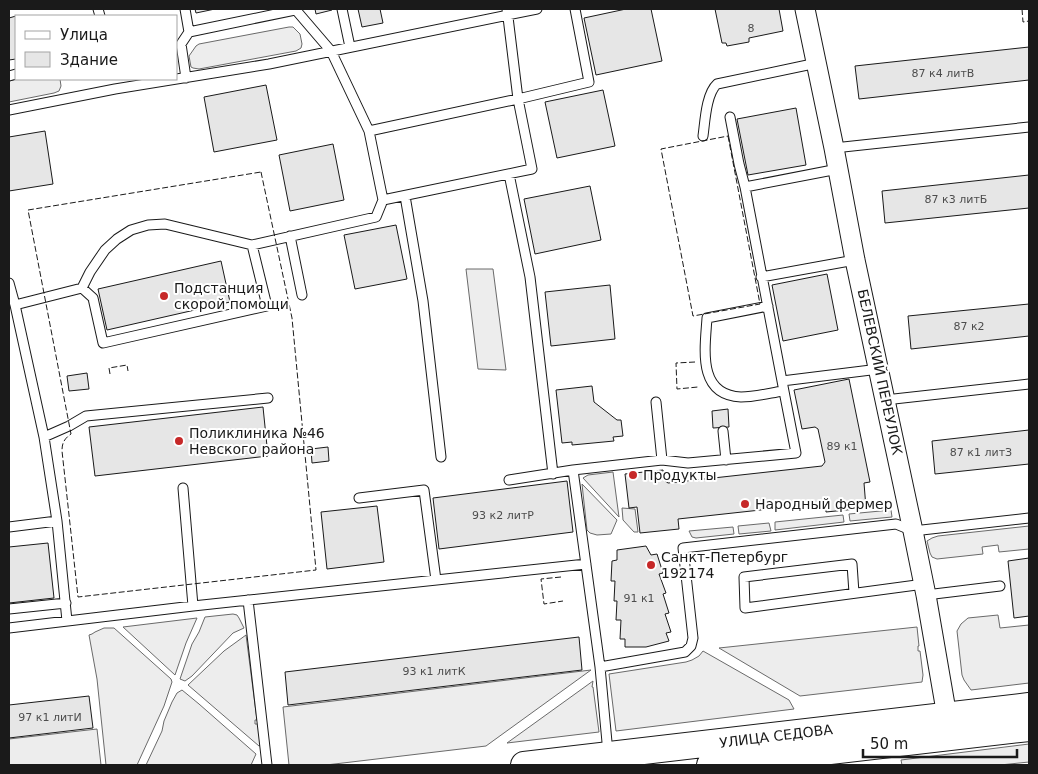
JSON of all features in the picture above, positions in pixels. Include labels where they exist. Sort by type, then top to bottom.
[{"type":"main road","name":"УЛИЦА СЕДОВА","points":[[710,765],[802,748],[949,726],[1029,706]]},
{"type":"main road","name":"УЛИЦА СЕДОВА","points":[[949,726],[1029,728]]},
{"type":"main road","name":"УЛИЦА СЕДОВА","points":[[524,765],[802,748]]},
{"type":"street","name":"БЕЛЕВСКИЙ ПЕРЕУЛОК","points":[[805,9],[925,589],[949,726]]},
{"type":"lane","points":[[186,9],[189,32]]},
{"type":"lane","points":[[342,9],[350,47]]},
{"type":"lane","points":[[178,79],[270,64],[507,12],[536,9]]},
{"type":"lane","points":[[369,131],[589,82],[575,9]]},
{"type":"lane","points":[[15,305],[82,288],[90,272],[111,244],[131,230],[148,225],[165,224],[252,245],[376,217],[383,200],[369,131],[331,51],[295,10],[189,32],[178,44],[186,78]]},
{"type":"lane","points":[[383,200],[532,170],[518,99],[507,12]]},
{"type":"lane","points":[[702,136],[709,97],[712,88],[717,84],[817,63]]},
{"type":"lane","points":[[114,80],[115,89]]},
{"type":"lane","points":[[9,110],[115,89],[173,80]]},
{"type":"lane","points":[[509,480],[573,470],[662,460],[688,463],[796,453],[730,117]]},
{"type":"lane","points":[[834,148],[1029,127]]},
{"type":"lane","points":[[745,187],[838,169]]},
{"type":"lane","points":[[509,174],[530,277],[553,474]]},
{"type":"lane","points":[[405,196],[423,301],[441,457]]},
{"type":"lane","points":[[290,236],[302,294]]},
{"type":"lane","points":[[82,288],[93,298],[103,344],[267,306],[252,245]]},
{"type":"lane","points":[[761,277],[856,260]]},
{"type":"lane","points":[[9,283],[44,437],[57,521],[67,621]]},
{"type":"lane","points":[[768,306],[707,318],[706,371],[712,384],[721,392],[732,396],[743,397],[784,391]]},
{"type":"lane","points":[[782,381],[879,369]]},
{"type":"lane","points":[[886,400],[1029,384]]},
{"type":"lane","points":[[44,437],[86,416],[268,398]]},
{"type":"lane","points":[[656,402],[662,460]]},
{"type":"lane","points":[[723,431],[726,460]]},
{"type":"lane","points":[[573,470],[600,667],[599,761]]},
{"type":"lane","points":[[183,488],[193,606]]},
{"type":"lane","points":[[359,498],[424,490],[436,580]]},
{"type":"lane","points":[[600,667],[685,652],[691,646],[693,638],[683,548],[896,524],[913,531],[1029,518]]},
{"type":"lane","points":[[9,527],[57,521]]},
{"type":"lane","points":[[9,628],[193,606],[586,564]]},
{"type":"lane","points":[[854,593],[852,564],[744,577],[745,608],[854,593],[1000,586]]},
{"type":"lane","points":[[248,600],[267,765]]},
{"type":"lane","points":[[9,609],[66,603]]},
{"type":"shaded area","points":[[293,27],[300,34],[302,44],[301,48],[296,51],[199,69],[191,67],[189,56],[199,44]]},
{"type":"shaded area","points":[[60,80],[61,86],[59,91],[54,93],[9,102],[9,81]]},
{"type":"shaded area","points":[[466,269],[493,269],[506,370],[478,369]]},
{"type":"shaded area","points":[[613,472],[619,517],[583,478],[588,475]]},
{"type":"shaded area","points":[[582,484],[617,520],[611,534],[597,535],[587,530]]},
{"type":"shaded area","points":[[622,508],[635,509],[638,532],[634,532],[623,520]]},
{"type":"shaded area","points":[[891,510],[892,517],[850,521],[849,514]]},
{"type":"shaded area","points":[[843,515],[844,522],[775,530],[775,522]]},
{"type":"shaded area","points":[[769,523],[771,531],[739,534],[738,526]]},
{"type":"shaded area","points":[[1029,526],[1029,549],[999,552],[998,545],[982,547],[983,554],[937,559],[932,557],[927,541],[938,536]]},
{"type":"shaded area","points":[[733,527],[734,534],[696,538],[692,537],[689,531]]},
{"type":"shaded area","points":[[237,615],[244,628],[233,633],[192,676],[185,681],[180,679],[192,644],[205,617]]},
{"type":"shaded area","points":[[998,615],[1000,628],[1029,625],[1029,683],[971,690],[962,675],[957,631],[968,618]]},
{"type":"shaded area","points":[[197,618],[175,675],[123,627]]},
{"type":"shaded area","points":[[917,627],[918,651],[920,651],[923,675],[922,682],[800,696],[719,648]]},
{"type":"shaded area","points":[[104,628],[114,628],[171,679],[172,682],[164,706],[137,765],[106,765],[97,679],[89,635]]},
{"type":"shaded area","points":[[246,635],[257,720],[255,720],[255,724],[258,724],[261,745],[259,746],[188,685],[224,651]]},
{"type":"shaded area","points":[[703,651],[789,700],[794,709],[616,731],[609,674],[686,662],[699,656]]},
{"type":"shaded area","points":[[591,670],[486,746],[326,765],[289,765],[283,707]]},
{"type":"shaded area","points":[[593,681],[592,687],[599,732],[507,743]]},
{"type":"shaded area","points":[[182,690],[256,754],[251,765],[146,765],[162,731],[172,702],[177,693]]},
{"type":"shaded area","points":[[97,729],[101,765],[9,765],[9,739]]},
{"type":"shaded area","points":[[1029,744],[1029,762],[1000,765],[902,765],[901,760]]},
{"type":"building","points":[[195,9],[215,9],[196,13]]},
{"type":"building","points":[[315,9],[332,9],[332,10],[316,14]]},
{"type":"building","points":[[358,9],[380,9],[383,23],[362,27]]},
{"type":"building","points":[[626,9],[651,9],[662,61],[596,75],[584,18]]},
{"type":"building","points":[[715,9],[779,9],[783,31],[749,38],[749,42],[727,46],[726,43],[722,43]]},
{"type":"building","points":[[15,16],[15,59],[9,60],[9,18]]},
{"type":"building","points":[[1029,47],[1029,80],[859,99],[855,66]]},
{"type":"building","points":[[266,85],[277,140],[214,152],[204,97]]},
{"type":"building","points":[[603,90],[615,146],[557,158],[545,102]]},
{"type":"building","points":[[796,108],[806,165],[748,175],[737,119]]},
{"type":"building","points":[[45,131],[53,184],[9,191],[9,137]]},
{"type":"building","points":[[333,144],[344,200],[290,211],[279,155]]},
{"type":"building","points":[[1029,175],[1029,208],[885,223],[882,191]]},
{"type":"building","points":[[590,186],[601,240],[535,254],[524,199]]},
{"type":"building","points":[[396,225],[407,279],[355,289],[344,235]]},
{"type":"building","name":"Подстанция скорой помощи","points":[[221,261],[230,302],[107,330],[98,289]]},
{"type":"building","points":[[827,274],[838,330],[783,341],[772,285]]},
{"type":"building","points":[[610,285],[615,339],[551,346],[545,292]]},
{"type":"building","points":[[1029,304],[1029,336],[911,349],[908,316]]},
{"type":"building","points":[[87,373],[89,389],[69,391],[67,376]]},
{"type":"building","points":[[849,379],[870,482],[864,483],[866,508],[826,512],[825,503],[678,519],[679,529],[640,533],[637,507],[629,508],[625,474],[663,470],[664,480],[668,483],[822,466],[825,462],[818,429],[815,427],[802,429],[794,390]]},
{"type":"building","points":[[592,386],[594,402],[617,420],[621,420],[623,436],[613,437],[614,441],[572,445],[572,442],[562,443],[556,390]]},
{"type":"building","name":"Поликлиника №46 Невского района","points":[[263,407],[268,456],[95,476],[89,427]]},
{"type":"building","points":[[728,409],[729,427],[713,428],[712,411]]},
{"type":"building","points":[[1029,430],[1029,464],[935,474],[932,441]]},
{"type":"building","points":[[328,447],[329,461],[312,463],[311,449]]},
{"type":"building","points":[[567,481],[573,532],[439,549],[433,498]]},
{"type":"building","points":[[377,506],[384,562],[327,569],[321,512]]},
{"type":"building","points":[[48,543],[54,598],[9,603],[9,547]]},
{"type":"building","points":[[646,546],[651,555],[657,554],[663,573],[659,574],[666,593],[663,594],[669,613],[665,614],[671,632],[666,633],[669,641],[646,647],[625,647],[625,639],[620,639],[621,620],[616,620],[617,601],[614,601],[615,581],[611,581],[612,561],[617,560],[617,550]]},
{"type":"building","points":[[1029,558],[1029,616],[1014,618],[1008,561]]},
{"type":"building","points":[[579,637],[582,670],[288,705],[285,672]]},
{"type":"building","points":[[89,696],[93,728],[9,738],[9,705]]},
{"type":"fence","points":[[1022,9],[1023,22],[1029,21]]},
{"type":"fence","points":[[728,136],[760,304],[693,316],[661,149],[728,136]]},
{"type":"fence","points":[[261,172],[292,318],[316,570],[78,597],[62,451],[64,441],[71,434],[28,210],[261,172]]},
{"type":"fence","points":[[695,362],[676,363],[677,389],[698,387]]},
{"type":"fence","points":[[110,374],[109,368],[127,365],[128,371]]},
{"type":"fence","points":[[561,577],[541,579],[544,604],[563,601]]},
{"type":"place","name":"Подстанция скорой помощи","points":[[164,296]]},
{"type":"place","name":"Поликлиника №46 Невского района","points":[[179,441]]},
{"type":"place","name":"Продукты","points":[[633,475]]},
{"type":"place","name":"Народный фермер","points":[[745,504]]},
{"type":"place","name":"Санкт-Петербург 192174","points":[[651,565]]}]
